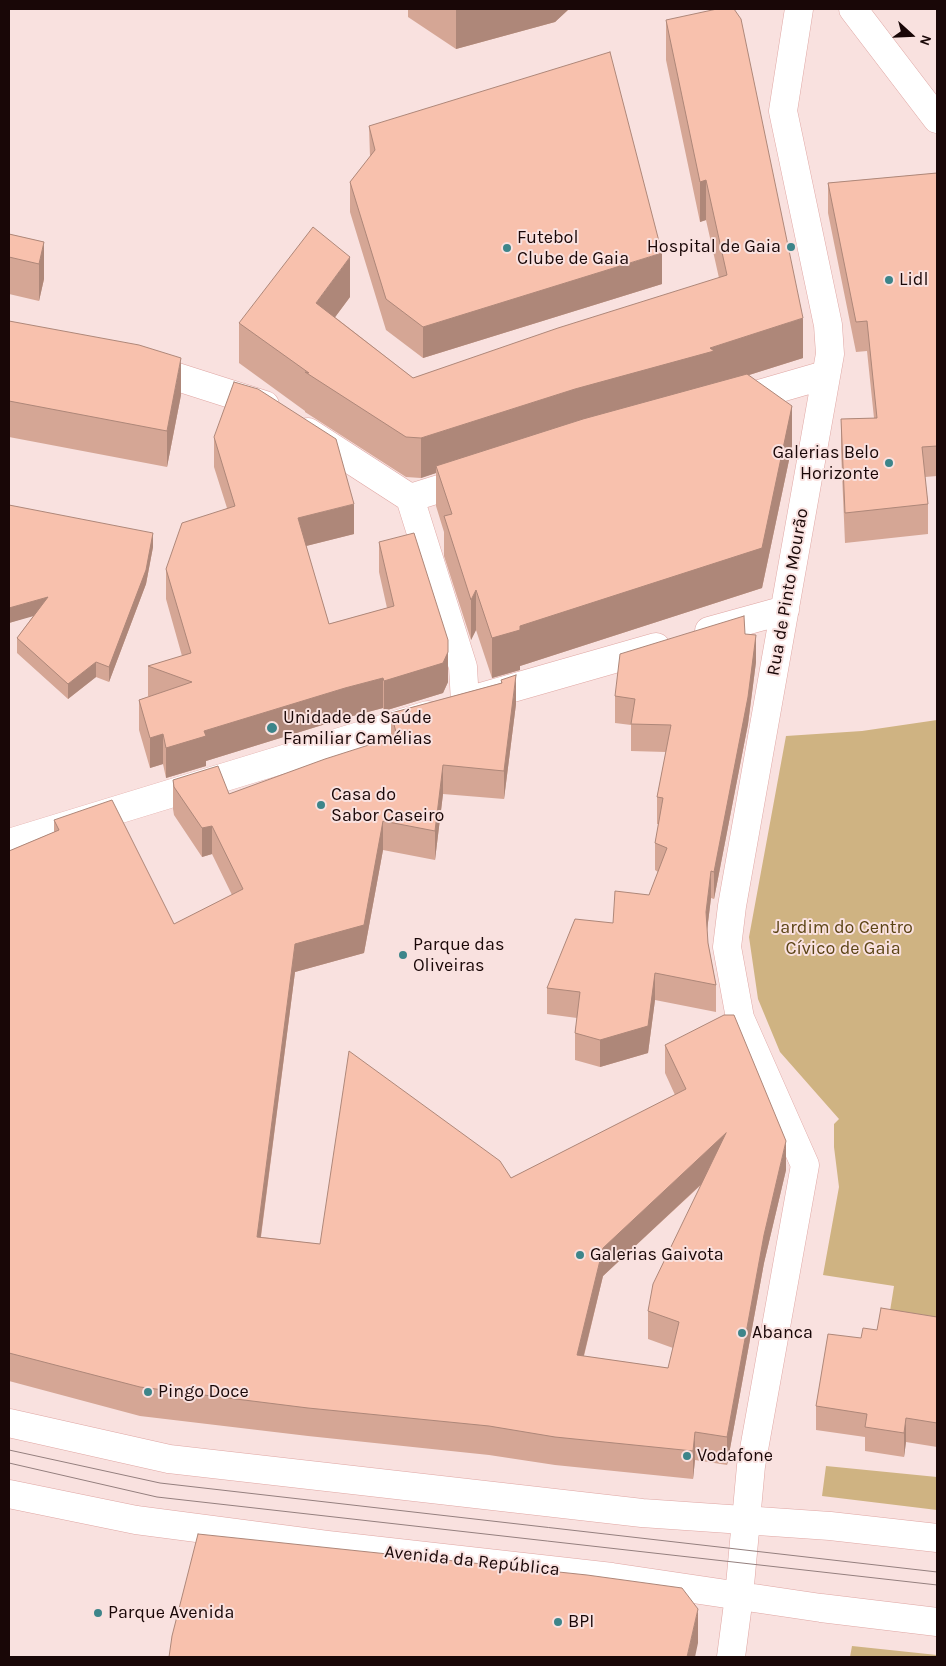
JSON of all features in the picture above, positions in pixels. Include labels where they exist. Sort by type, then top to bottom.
[{"type":"street","name":"Rua de Pinto Mourão","points":[[746,1520],[751,1466],[806,1165],[740,1018],[727,948],[734,896],[830,354],[828,325],[782,111],[799,9]]},
{"type":"street","points":[[853,9],[937,119]]},
{"type":"street","points":[[118,358],[265,405],[410,498],[463,667],[465,702]]},
{"type":"street","points":[[711,408],[825,375]]},
{"type":"street","points":[[410,498],[494,471]]},
{"type":"street","points":[[9,843],[465,702],[785,610]]},
{"type":"street","points":[[9,1423],[169,1459],[642,1513],[830,1526],[937,1538]]},
{"type":"street","name":"Avenida da República","points":[[9,1494],[146,1521],[327,1545],[612,1577],[937,1622]]},
{"type":"street","points":[[731,1657],[746,1520]]},
{"type":"green space","name":"Jardim do Centro Cívico de Gaia","points":[[937,720],[937,1319],[890,1311],[894,1286],[823,1275],[839,1187],[834,1147],[834,1124],[839,1119],[780,1052],[758,999],[749,937],[786,736],[862,731]]},
{"type":"green space","points":[[826,1466],[937,1477],[937,1510],[822,1496]]},
{"type":"green space","points":[[852,1646],[937,1655],[937,1657],[850,1657]]},
{"type":"building","points":[[717,9],[734,9],[741,19],[803,318],[710,348],[714,351],[575,389],[421,438],[406,437],[305,372],[309,373],[239,323],[313,227],[350,257],[316,303],[413,378],[558,328],[727,275],[706,180],[700,182],[666,20]]},
{"type":"building","name":"Futebol Clube de Gaia","points":[[610,52],[662,253],[423,327],[386,299],[350,182],[375,150],[369,126]]},
{"type":"building","points":[[937,173],[937,446],[922,447],[928,504],[845,513],[841,419],[877,418],[867,321],[856,322],[828,183]]},
{"type":"building","points":[[9,234],[44,242],[39,264],[9,257]]},
{"type":"building","points":[[9,321],[139,345],[181,358],[167,431],[9,401]]},
{"type":"building","points":[[747,374],[792,406],[762,548],[520,626],[520,630],[492,638],[476,590],[471,600],[444,516],[452,514],[436,466],[583,419]]},
{"type":"building","points":[[234,382],[258,389],[336,439],[354,504],[298,518],[329,624],[394,606],[379,542],[414,533],[448,640],[448,652],[443,663],[384,681],[383,678],[345,688],[204,731],[206,736],[166,748],[163,734],[150,738],[139,700],[192,682],[148,666],[191,653],[166,569],[182,523],[235,506],[214,437]]},
{"type":"building","points":[[9,505],[153,533],[146,570],[109,667],[96,662],[68,684],[17,638],[48,597],[9,608]]},
{"type":"building","points":[[744,616],[745,634],[756,635],[748,697],[714,872],[711,871],[706,912],[708,943],[716,985],[655,973],[648,1026],[600,1040],[575,1033],[580,992],[547,988],[575,919],[613,923],[615,891],[649,895],[667,848],[655,843],[663,798],[657,797],[671,725],[631,724],[635,699],[615,696],[620,654]]},
{"type":"building","points":[[516,675],[504,771],[443,765],[435,831],[383,821],[364,925],[295,944],[257,1237],[320,1244],[349,1051],[500,1161],[511,1178],[686,1089],[665,1045],[724,1015],[734,1015],[786,1141],[764,1235],[727,1437],[695,1432],[693,1451],[555,1437],[489,1426],[308,1408],[140,1387],[9,1353],[9,851],[59,830],[54,820],[112,800],[174,924],[243,889],[212,826],[202,828],[174,787],[173,780],[218,766],[229,794],[325,759],[397,736],[391,713],[502,683],[501,680]],"holes":[[[726,1133],[653,1284],[648,1311],[679,1322],[668,1368],[577,1355],[603,1248]]]},
{"type":"building","points":[[881,1308],[937,1317],[937,1423],[906,1418],[904,1433],[865,1427],[867,1414],[816,1406],[828,1334],[861,1338],[863,1328],[877,1330]]},
{"type":"building","points":[[198,1534],[587,1575],[682,1588],[698,1609],[687,1657],[169,1657],[172,1636]]},
{"type":"tram line","points":[[9,1450],[160,1483],[937,1572]]},
{"type":"tram line","points":[[9,1463],[157,1497],[937,1585]]},
{"type":"place","name":"Hospital de Gaia","points":[[791,247]]},
{"type":"place","name":"Futebol Clube de Gaia","points":[[507,248]]},
{"type":"place","name":"Lidl","points":[[889,280]]},
{"type":"place","name":"Galerias Belo Horizonte","points":[[889,463]]},
{"type":"place","name":"Unidade de Saúde Familiar Camélias","points":[[272,728]]},
{"type":"place","name":"Casa do Sabor Caseiro","points":[[321,805]]},
{"type":"place","name":"Parque das Oliveiras","points":[[403,955]]},
{"type":"place","name":"Galerias Gaivota","points":[[580,1255]]},
{"type":"place","name":"Abanca","points":[[742,1333]]},
{"type":"place","name":"Pingo Doce","points":[[148,1392]]},
{"type":"place","name":"Vodafone","points":[[687,1456]]},
{"type":"place","name":"Parque Avenida","points":[[98,1613]]},
{"type":"place","name":"BPI","points":[[558,1622]]}]
